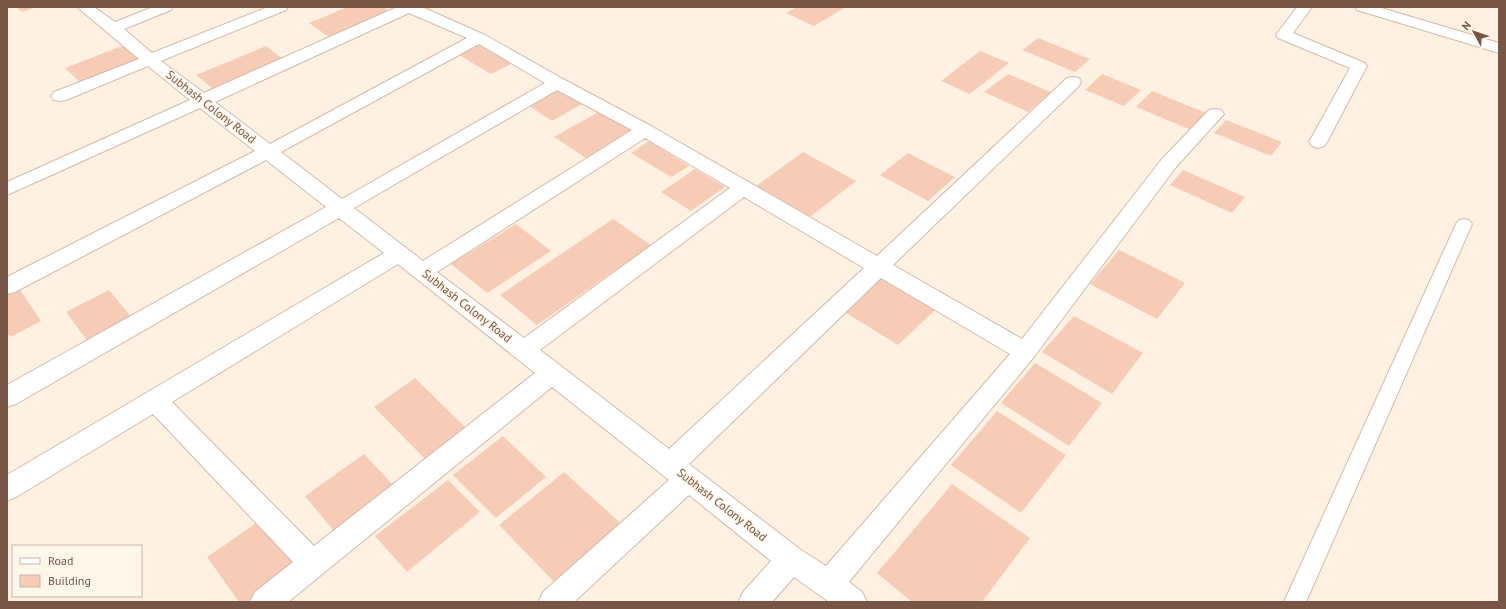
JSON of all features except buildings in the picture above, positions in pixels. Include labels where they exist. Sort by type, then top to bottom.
[{"type":"street","name":"Subhash Colony Road","points":[[84,7],[113,28],[150,60],[791,559],[829,584],[852,602]]},
{"type":"street","points":[[113,28],[166,7]]},
{"type":"street","points":[[60,96],[281,7]]},
{"type":"street","points":[[7,189],[409,7],[479,38],[557,83],[645,130],[1025,352]]},
{"type":"street","points":[[1305,7],[1284,35],[1359,66],[1318,142]]},
{"type":"street","points":[[1362,7],[1499,48]]},
{"type":"street","points":[[7,286],[268,152],[479,38]]},
{"type":"street","points":[[554,602],[879,267],[1073,82]]},
{"type":"street","points":[[7,396],[340,208],[557,83]]},
{"type":"street","points":[[829,584],[1025,352],[1169,163],[1215,114]]},
{"type":"street","points":[[422,271],[645,130]]},
{"type":"street","points":[[524,350],[743,188]]},
{"type":"street","points":[[7,489],[399,254]]},
{"type":"street","points":[[265,602],[552,373]]},
{"type":"street","points":[[155,400],[313,564]]},
{"type":"street","points":[[753,602],[791,559]]},
{"type":"lane","points":[[1295,602],[1464,224]]}]
